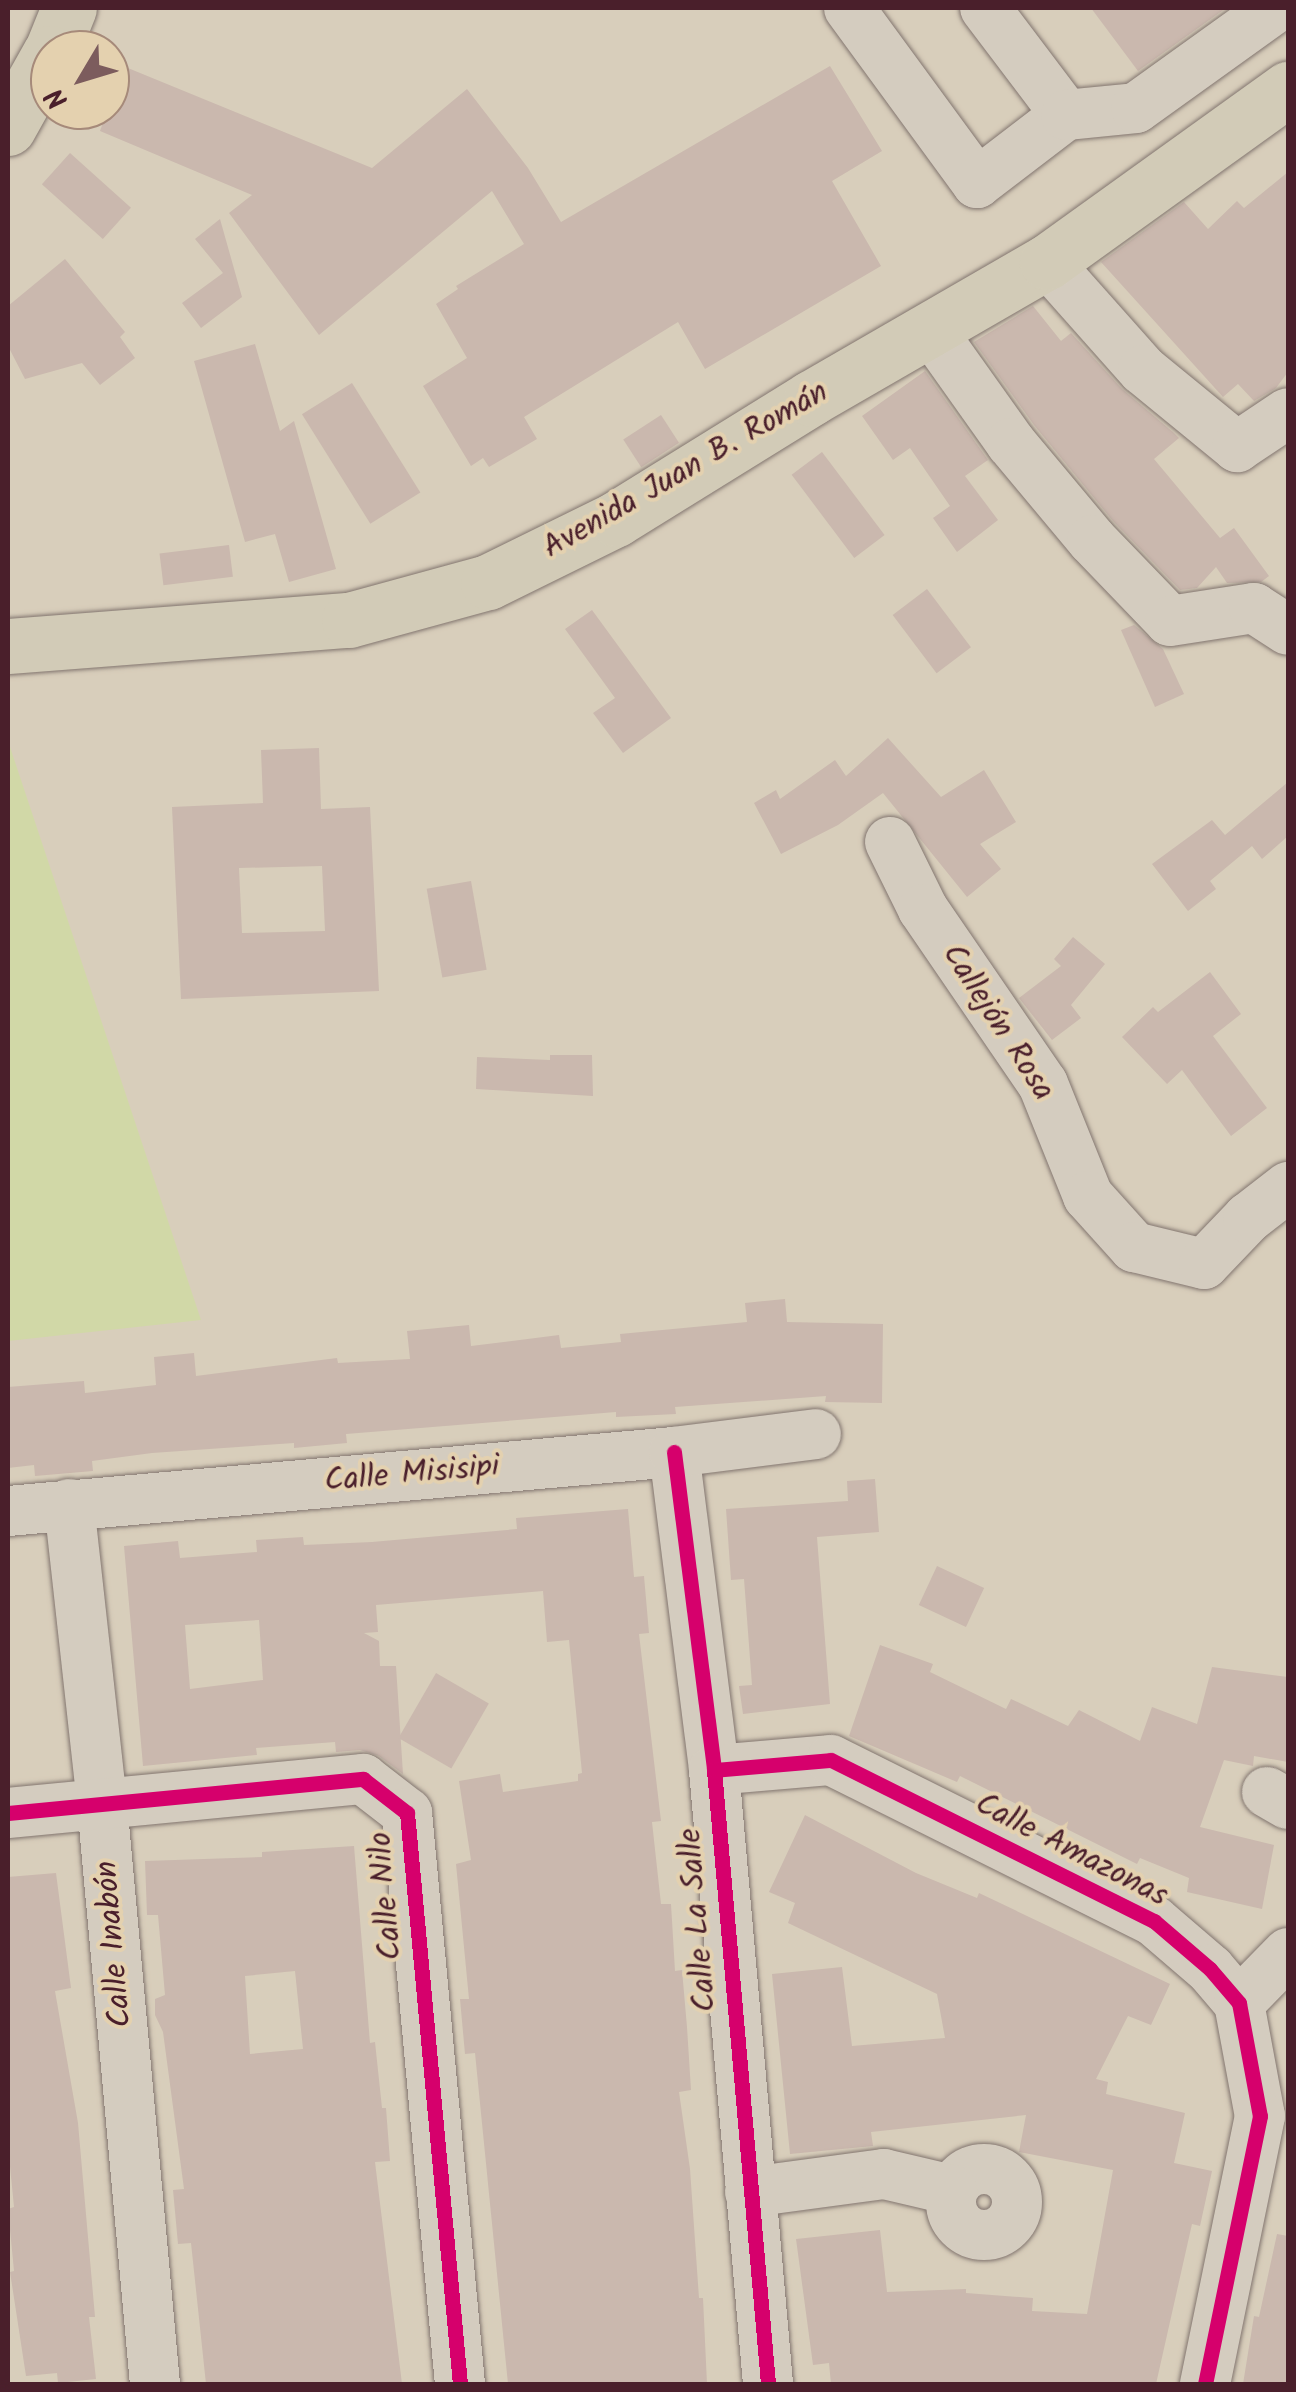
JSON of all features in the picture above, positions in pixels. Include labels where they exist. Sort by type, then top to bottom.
[{"type":"main road","name":"Avenida Juan B. Román","points":[[8,646],[349,620],[488,582],[616,519],[1046,262],[1288,88]]},
{"type":"main road","points":[[8,128],[30,89]]},
{"type":"street","points":[[850,8],[977,183],[1066,115],[1136,108],[1275,8]]},
{"type":"street","points":[[986,8],[1066,115]]},
{"type":"street","points":[[1046,262],[1143,370],[1237,447],[1288,413]]},
{"type":"street","points":[[930,329],[1011,443],[1092,540],[1170,620],[1254,608],[1288,630]]},
{"type":"street","name":"Callejón Rosa","points":[[890,842],[923,909],[1043,1084],[1088,1196],[1134,1246],[1204,1264],[1248,1218],[1288,1187]]},
{"type":"street","name":"Calle Misisipi","points":[[8,1510],[674,1452],[816,1434]]},
{"type":"street","name":"Calle La Salle","points":[[674,1452],[714,1770],[768,2384]]},
{"type":"street","name":"Calle Inabón","points":[[70,1504],[102,1803],[154,2384]]},
{"type":"street","name":"Calle Amazonas","points":[[714,1770],[831,1760],[1154,1920],[1210,1969],[1238,2004],[1260,2116],[1205,2384]]},
{"type":"street","name":"Calle Nilo","points":[[8,1813],[363,1779],[407,1812],[460,2384]]},
{"type":"street","points":[[1238,2004],[1288,1953]]},
{"type":"street","points":[[750,2192],[884,2174],[952,2190]]},
{"type":"green space","points":[[8,741],[201,1320],[8,1341]]},
{"type":"building","points":[[1091,8],[1226,8],[1138,71]]},
{"type":"building","points":[[830,66],[882,151],[832,181],[881,266],[705,369],[678,322],[524,417],[537,439],[489,467],[483,458],[471,466],[423,386],[467,358],[436,304],[458,289],[456,286],[524,244],[492,191],[319,335],[229,213],[252,195],[100,131],[130,130],[130,69],[372,168],[467,89],[528,168],[561,222]]},
{"type":"building","points":[[70,153],[131,208],[103,239],[42,184]]},
{"type":"building","points":[[1288,172],[1288,372],[1276,388],[1254,401],[1238,384],[1223,397],[1101,262],[1184,202],[1208,229],[1237,201],[1244,208]]},
{"type":"building","points":[[220,219],[242,297],[201,328],[182,303],[223,273],[195,239]]},
{"type":"building","points":[[65,259],[125,332],[120,337],[135,358],[100,385],[82,363],[25,379],[8,346],[8,306]]},
{"type":"building","points":[[1033,306],[1061,341],[1071,333],[1122,389],[1179,438],[1154,459],[1220,538],[1234,528],[1269,576],[1261,582],[1227,583],[1216,567],[1197,588],[1180,590],[1113,521],[1034,425],[974,342]]},
{"type":"building","points":[[255,344],[280,431],[294,421],[336,569],[289,582],[275,534],[245,542],[194,361]]},
{"type":"building","points":[[925,371],[988,460],[965,476],[998,520],[957,552],[933,518],[950,506],[910,448],[893,460],[862,416]]},
{"type":"building","points":[[352,383],[420,492],[370,524],[302,414]]},
{"type":"building","points":[[661,415],[679,443],[641,467],[623,440]]},
{"type":"building","points":[[822,452],[885,535],[854,558],[792,475]]},
{"type":"building","points":[[229,545],[233,577],[163,585],[160,554]]},
{"type":"building","points":[[927,589],[971,647],[937,673],[893,615]]},
{"type":"building","points":[[592,610],[671,718],[623,753],[593,713],[615,698],[565,629]]},
{"type":"building","points":[[1134,625],[1163,649],[1184,694],[1155,707],[1121,630]]},
{"type":"building","points":[[888,738],[941,797],[984,770],[1016,822],[980,844],[1001,869],[967,897],[883,793],[838,825],[781,854],[754,803],[776,790],[780,799],[835,760],[846,776]]},
{"type":"building","points":[[319,748],[321,809],[370,807],[379,991],[181,999],[172,807],[263,803],[261,750]],"holes":[[[322,866],[325,931],[242,933],[239,868]]]},
{"type":"building","points":[[1288,782],[1288,836],[1262,859],[1252,846],[1210,881],[1216,889],[1188,911],[1152,864],[1212,820],[1225,835]]},
{"type":"building","points":[[471,881],[487,970],[442,977],[427,889]]},
{"type":"building","points":[[1073,937],[1105,964],[1071,1005],[1081,1018],[1052,1040],[1019,998],[1061,966],[1054,959]]},
{"type":"building","points":[[1210,972],[1241,1014],[1213,1036],[1267,1108],[1231,1136],[1182,1070],[1167,1084],[1122,1037],[1153,1007],[1158,1012]]},
{"type":"building","points":[[550,1055],[592,1055],[593,1096],[476,1089],[477,1057],[550,1060]]},
{"type":"building","points":[[785,1299],[787,1322],[883,1324],[882,1403],[825,1402],[826,1396],[675,1407],[676,1414],[616,1417],[616,1412],[346,1434],[347,1443],[294,1448],[294,1443],[152,1453],[92,1461],[93,1471],[35,1476],[34,1465],[8,1468],[8,1387],[84,1381],[85,1393],[156,1385],[154,1357],[194,1353],[196,1376],[337,1358],[338,1363],[410,1359],[407,1331],[469,1325],[471,1346],[559,1335],[561,1348],[621,1342],[620,1334],[747,1322],[745,1303]]},
{"type":"building","points":[[875,1479],[879,1532],[817,1537],[830,1704],[743,1714],[739,1686],[752,1685],[744,1579],[731,1580],[726,1509],[848,1501],[847,1481]]},
{"type":"building","points":[[628,1509],[634,1577],[644,1576],[649,1633],[639,1634],[661,1821],[652,1822],[661,1904],[671,1904],[675,1971],[682,1970],[691,2090],[679,2092],[690,2169],[699,2298],[703,2298],[707,2384],[508,2384],[475,2053],[465,2054],[460,1999],[469,1999],[456,1864],[471,1860],[459,1781],[500,1774],[503,1792],[578,1781],[578,1774],[582,1773],[569,1640],[547,1642],[543,1591],[376,1605],[378,1632],[364,1633],[379,1641],[380,1666],[396,1666],[403,1774],[379,1756],[360,1750],[336,1752],[335,1742],[256,1748],[257,1755],[143,1766],[124,1546],[178,1541],[180,1558],[257,1552],[256,1540],[303,1537],[304,1545],[517,1529],[516,1518]],"holes":[[[259,1620],[263,1680],[190,1689],[185,1625]]]},
{"type":"building","points":[[937,1566],[984,1588],[966,1627],[919,1605]]},
{"type":"building","points":[[880,1645],[933,1664],[930,1672],[1006,1709],[1011,1699],[1068,1726],[1079,1710],[1140,1741],[1152,1707],[1197,1724],[1212,1667],[1288,1677],[1288,1762],[1254,1756],[1253,1766],[1224,1760],[1200,1827],[1274,1845],[1262,1909],[1187,1892],[1189,1878],[1140,1858],[1137,1864],[960,1776],[957,1782],[849,1736]]},
{"type":"building","points":[[436,1673],[489,1704],[451,1768],[398,1738]]},
{"type":"building","points":[[805,1815],[916,1873],[977,1898],[979,1893],[1170,1984],[1151,2025],[1128,2016],[1096,2079],[1108,2082],[1106,2094],[1185,2113],[1174,2163],[1212,2171],[1200,2226],[1192,2224],[1156,2384],[831,2384],[829,2363],[813,2365],[796,2239],[880,2230],[887,2292],[966,2289],[966,2293],[1033,2298],[1032,2311],[1087,2314],[1113,2170],[1019,2152],[1026,2115],[871,2132],[873,2146],[790,2154],[772,1974],[842,1967],[852,2046],[945,2038],[937,1994],[788,1923],[795,1903],[769,1892]]},
{"type":"building","points":[[354,1846],[370,2043],[375,2042],[382,2108],[386,2108],[390,2161],[375,2162],[402,2384],[206,2384],[191,2243],[178,2244],[173,2190],[184,2189],[163,2032],[155,2015],[155,1999],[165,1995],[158,1915],[147,1915],[145,1861],[262,1857],[262,1852]],"holes":[[[295,1971],[303,2049],[250,2054],[245,1976]]]},
{"type":"building","points":[[56,1873],[71,1988],[55,1991],[78,2123],[95,2317],[89,2317],[96,2379],[58,2383],[57,2373],[26,2376],[10,2272],[14,2271],[8,2209],[14,2207],[8,2146],[8,1877]]},
{"type":"building","points":[[1277,2234],[1288,2236],[1288,2384],[1243,2384],[1254,2316],[1259,2317]]},
{"type":"cycle path","points":[[674,1452],[714,1770],[768,2384]]},
{"type":"cycle path","points":[[714,1770],[831,1760],[1154,1921],[1210,1969],[1239,2003],[1260,2116],[1205,2384]]},
{"type":"cycle path","points":[[8,1813],[363,1779],[407,1813],[460,2384]]}]
